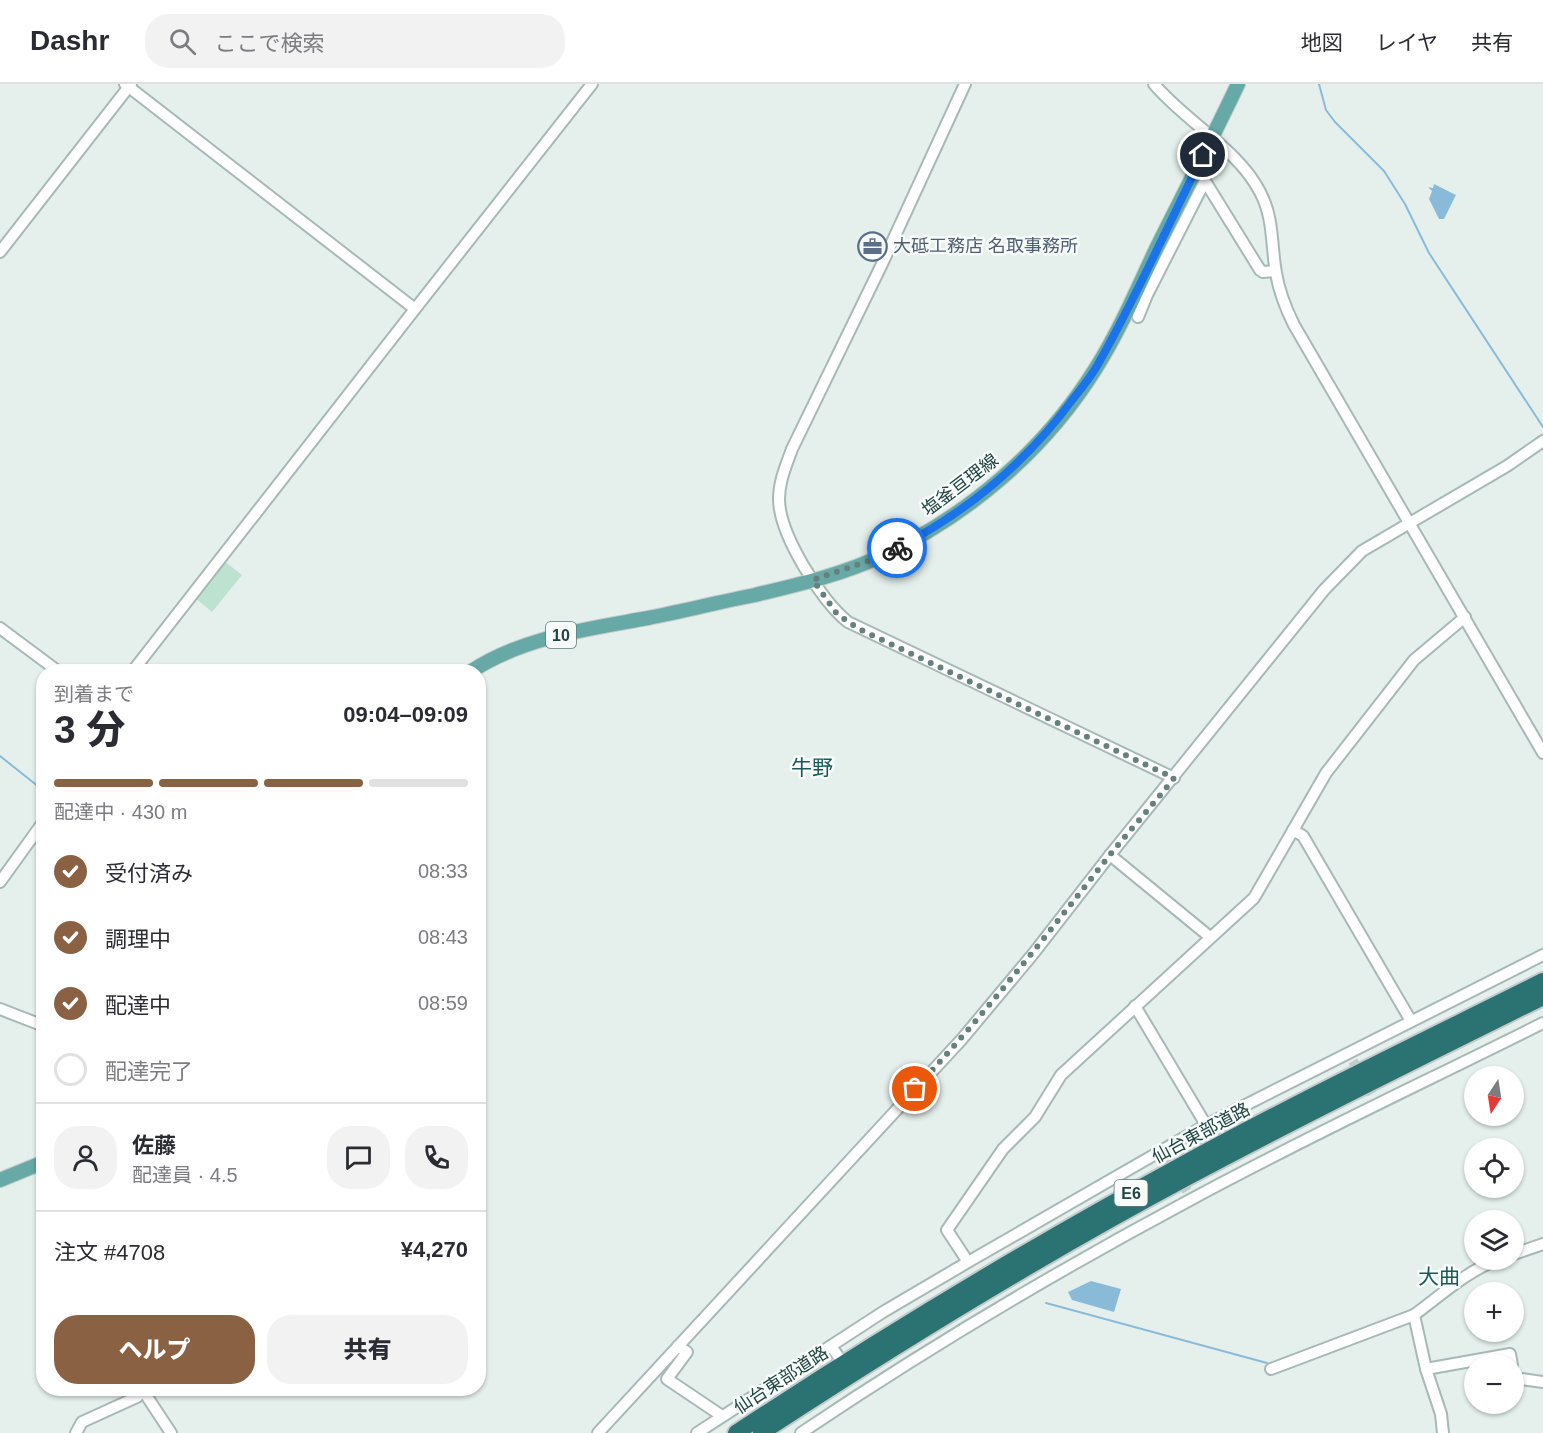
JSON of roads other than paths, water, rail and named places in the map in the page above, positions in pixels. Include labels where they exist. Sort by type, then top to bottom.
[{"type":"highway","name":"仙台東部道路","points":[[736,1433],[807,1386],[1038,1245],[1169,1172],[1348,1078],[1543,981]]},
{"type":"highway","name":"仙台東部道路","points":[[761,1433],[972,1299],[1185,1178],[1372,1081],[1543,997]]},
{"type":"main road","name":"塩釜亘理線","points":[[485,664],[540,640],[813,580],[877,558],[942,524],[982,494],[1033,448],[1055,423],[1096,368],[1238,84]]},
{"type":"main road","points":[[0,1180],[36,1165]]},
{"type":"street","points":[[138,664],[592,84]]},
{"type":"street","points":[[965,84],[882,264],[792,449],[781,478],[779,500],[782,520],[791,543],[837,614],[859,629],[1174,778]]},
{"type":"street","points":[[1154,84],[1250,175],[1260,192],[1273,234],[1275,271],[1294,325],[1543,753]]},
{"type":"street","points":[[0,252],[128,85],[415,309]]},
{"type":"street","points":[[1138,316],[1205,181],[1260,270],[1275,271]]},
{"type":"street","points":[[598,1433],[962,1039],[1033,954],[1324,590],[1362,551],[1514,462],[1543,441]]},
{"type":"street","points":[[968,1262],[947,1230],[1003,1149],[1035,1117],[1061,1075],[1254,898],[1326,773],[1414,660],[1465,617]]},
{"type":"street","points":[[0,628],[48,664]]},
{"type":"street","points":[[1293,830],[1303,836],[1411,1021]]},
{"type":"street","points":[[0,882],[36,832]]},
{"type":"street","points":[[1110,855],[1210,937]]},
{"type":"street","points":[[697,1433],[831,1346],[968,1262],[1165,1155],[1206,1125],[1351,1057],[1411,1021],[1543,955]]},
{"type":"street","points":[[1134,1006],[1206,1125]]},
{"type":"street","points":[[0,1009],[36,1023]]},
{"type":"street","points":[[801,1433],[859,1387],[1011,1301],[1189,1195],[1379,1105],[1543,1023]]},
{"type":"street","points":[[1372,1094],[1379,1105]]},
{"type":"street","points":[[1524,1251],[1543,1244]]},
{"type":"street","points":[[1271,1369],[1414,1315],[1476,1270]]},
{"type":"street","points":[[1414,1315],[1426,1369],[1441,1414],[1443,1433]]},
{"type":"street","points":[[678,1346],[687,1352],[667,1379],[722,1416]]},
{"type":"street","points":[[831,1346],[838,1356]]},
{"type":"street","points":[[1426,1369],[1464,1362]]},
{"type":"street","points":[[1524,1379],[1543,1382]]},
{"type":"street","points":[[76,1433],[82,1422],[138,1396]]},
{"type":"street","points":[[147,1396],[171,1433]]},
{"type":"water","points":[[1434,184],[1456,195],[1444,219],[1439,219],[1429,199],[1432,191],[1428,187],[1433,188]]},
{"type":"water","points":[[1091,1281],[1121,1289],[1114,1312],[1072,1300],[1068,1292]]},
{"type":"waterway","points":[[1319,84],[1326,110],[1384,171],[1405,204],[1429,253],[1543,427]]},
{"type":"waterway","points":[[0,756],[36,785]]},
{"type":"waterway","points":[[1524,1245],[1543,1238]]},
{"type":"waterway","points":[[1046,1303],[1267,1363]]},
{"type":"tunnel","points":[[1353,1061],[1372,1094]]},
{"type":"tunnel","points":[[1167,1159],[1187,1191]]},
{"type":"place","name":"大砥工務店 名取事務所","points":[[872,246]]},
{"type":"district","name":"牛野","points":[[812,768]]},
{"type":"district","name":"大曲","points":[[1439,1277]]}]
